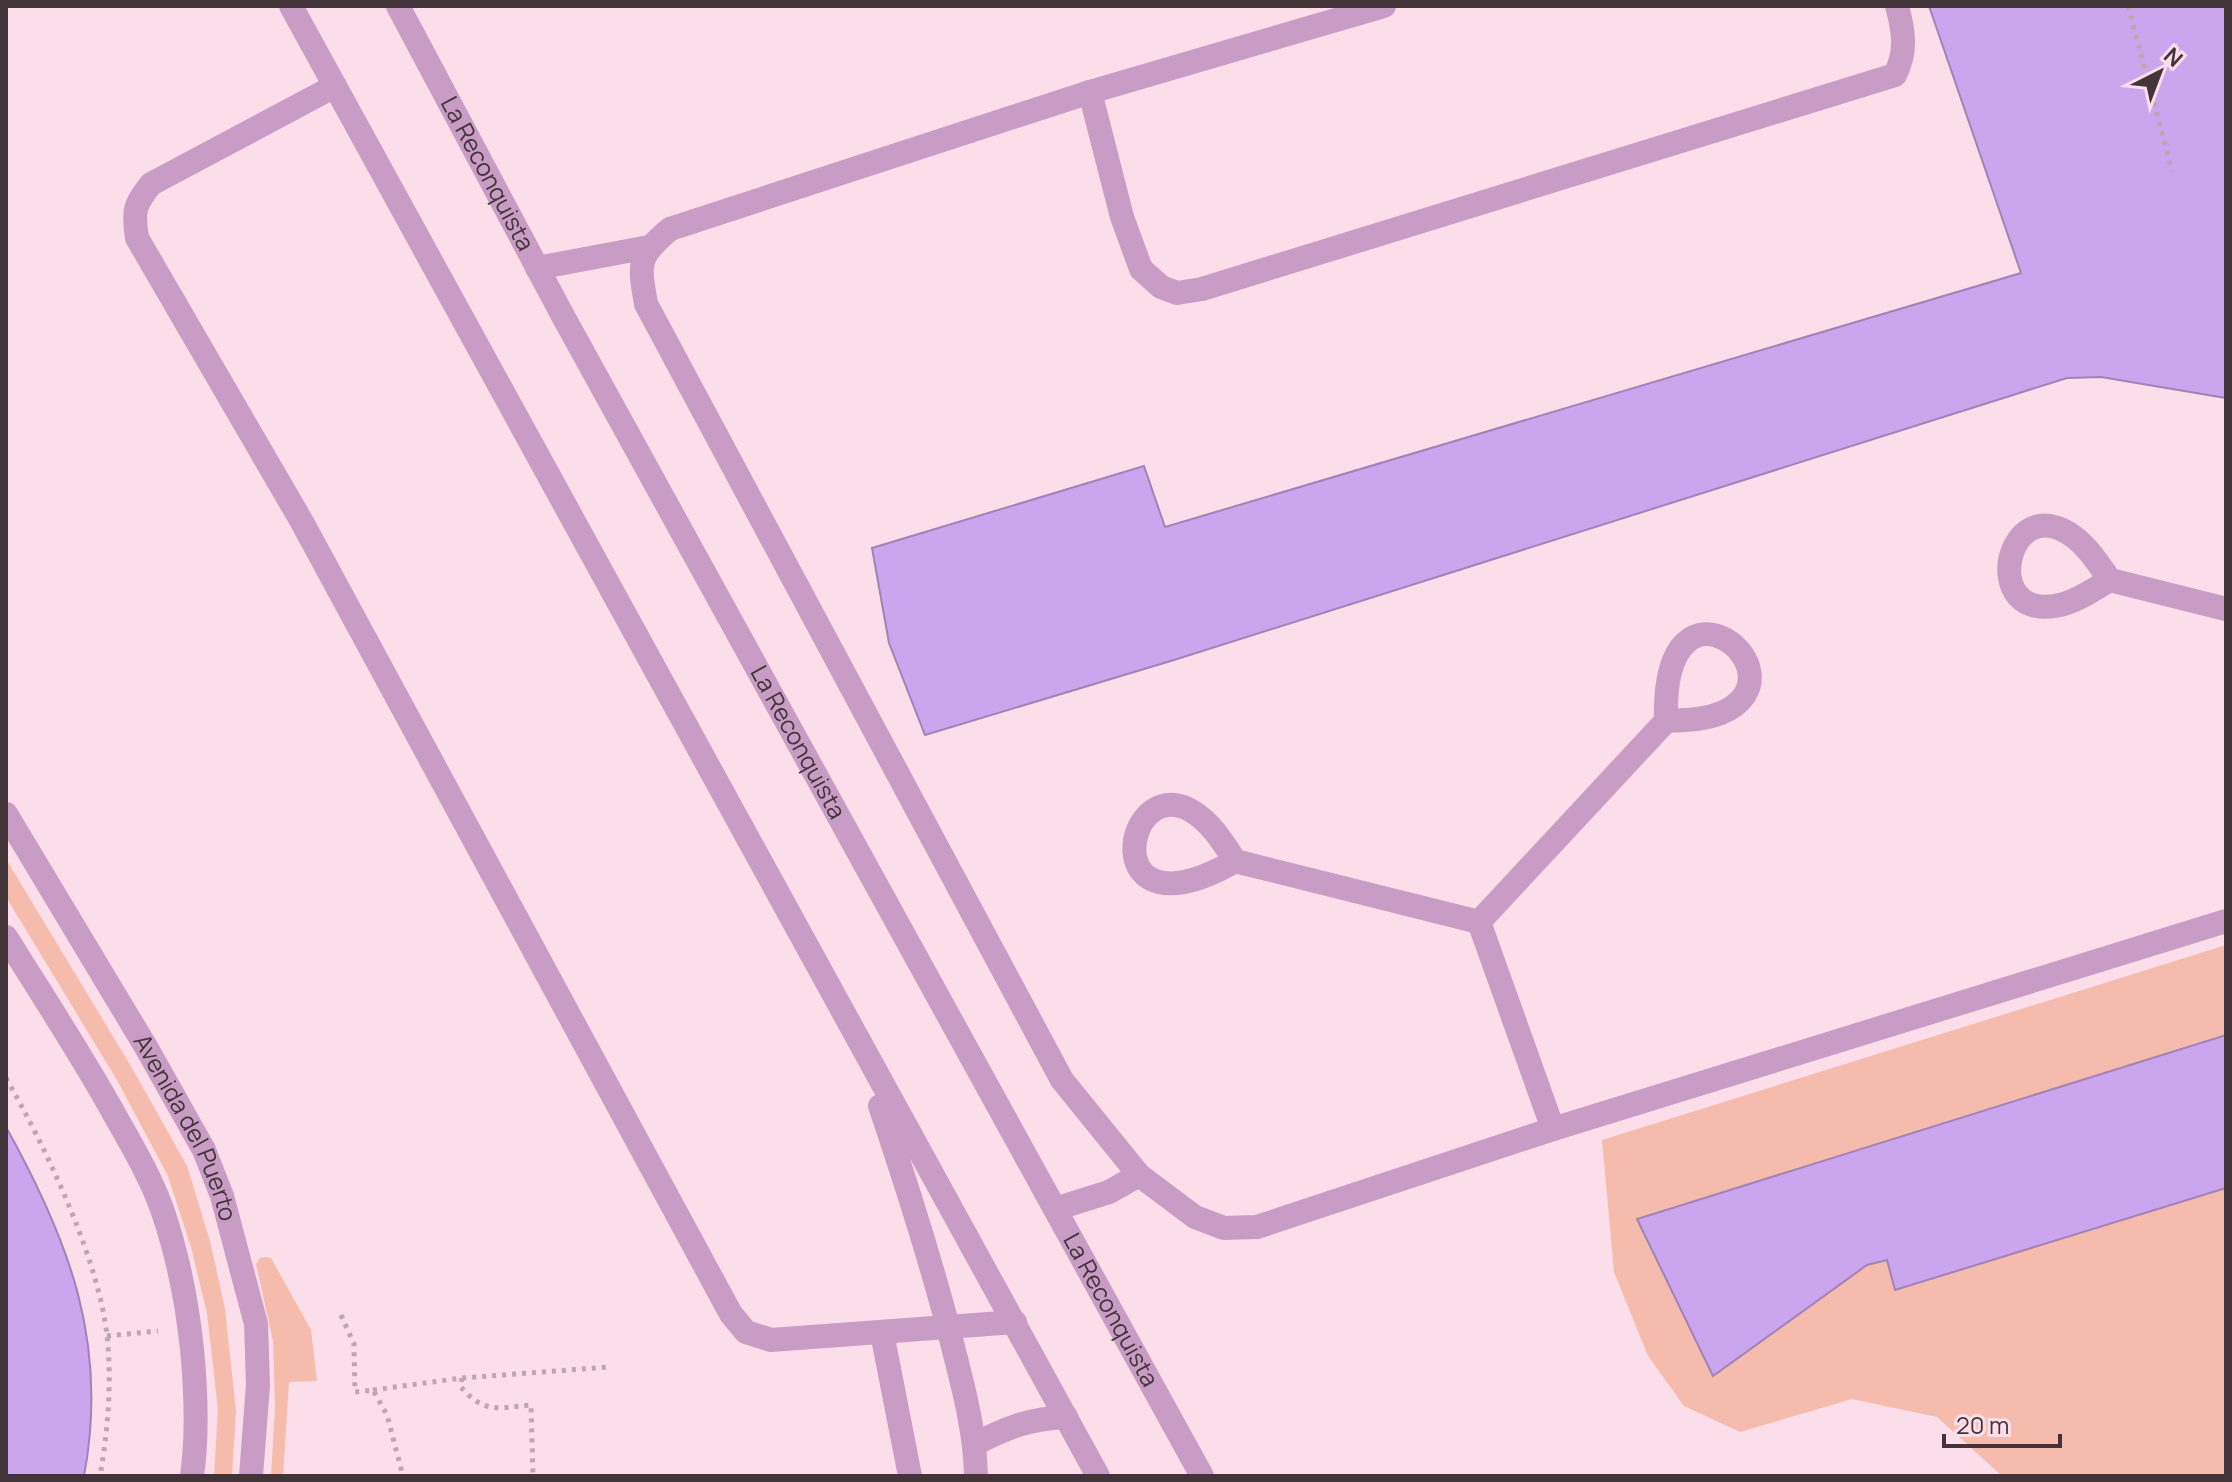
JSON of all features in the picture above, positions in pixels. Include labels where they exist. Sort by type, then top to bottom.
[{"type":"street","points":[[291,6],[1098,1476]]},
{"type":"street","name":"La Reconquista","points":[[398,6],[537,268],[1202,1476]]},
{"type":"street","points":[[1384,6],[1090,92],[670,229],[649,247],[640,269],[646,304],[1062,1080],[1139,1175],[1195,1217],[1224,1228],[1257,1227],[1553,1129],[2226,921]]},
{"type":"street","points":[[1090,92],[1122,217],[1141,269],[1161,287],[1177,293],[1217,285],[1895,75],[1904,57],[1897,6]]},
{"type":"street","points":[[335,86],[151,184],[138,201],[134,216],[137,238],[302,522],[731,1314],[746,1332],[771,1340],[1015,1322]]},
{"type":"street","points":[[537,268],[649,247]]},
{"type":"street","points":[[2110,580],[2226,609]]},
{"type":"street","points":[[1479,922],[1666,721]]},
{"type":"street","name":"Avenida del Puerto","points":[[6,814],[204,1150],[222,1196],[256,1324],[258,1385],[251,1476]]},
{"type":"street","points":[[1235,861],[1479,922]]},
{"type":"street","points":[[1479,922],[1553,1129]]},
{"type":"street","points":[[6,937],[98,1084],[162,1209],[179,1261],[196,1383],[196,1450],[192,1476]]},
{"type":"street","points":[[861,1046],[926,1242],[975,1444],[976,1476]]},
{"type":"street","points":[[1055,1209],[1109,1192],[1139,1175]]},
{"type":"street","points":[[882,1333],[910,1476]]},
{"type":"street","points":[[975,1444],[1007,1427],[1032,1419],[1066,1417]]},
{"type":"path","points":[[2128,6],[2172,171]]},
{"type":"path","points":[[6,1078],[64,1195],[91,1273],[107,1336],[108,1404],[100,1476]]},
{"type":"path","points":[[341,1315],[354,1344],[355,1392],[462,1378],[610,1367]]},
{"type":"path","points":[[107,1336],[189,1328]]},
{"type":"path","points":[[462,1378],[460,1386],[473,1401],[489,1409],[531,1405],[533,1476]]},
{"type":"path","points":[[373,1390],[387,1415],[403,1476]]},
{"type":"shaded area","points":[[1929,6],[2226,6],[2226,398],[2101,377],[2067,378],[1174,660],[925,735],[889,643],[872,548],[1144,466],[1165,527],[2021,273]]},
{"type":"shaded area","points":[[6,859],[187,1166],[210,1241],[225,1309],[236,1411],[232,1476],[214,1476],[218,1410],[207,1313],[191,1247],[168,1176],[117,1080],[6,897]]},
{"type":"shaded area","points":[[2226,945],[2226,1476],[2002,1476],[1937,1417],[1852,1399],[1740,1432],[1684,1406],[1648,1356],[1614,1272],[1602,1140]]},
{"type":"shaded area","points":[[2226,1035],[2226,1188],[1895,1290],[1887,1260],[1867,1265],[1713,1376],[1637,1219]]},
{"type":"shaded area","points":[[6,1127],[48,1211],[78,1294],[87,1337],[91,1382],[90,1428],[84,1476],[6,1476]]},
{"type":"shaded area","points":[[260,1258],[271,1258],[311,1330],[317,1381],[289,1382],[283,1476],[271,1476],[275,1409],[273,1341],[256,1264]]}]
